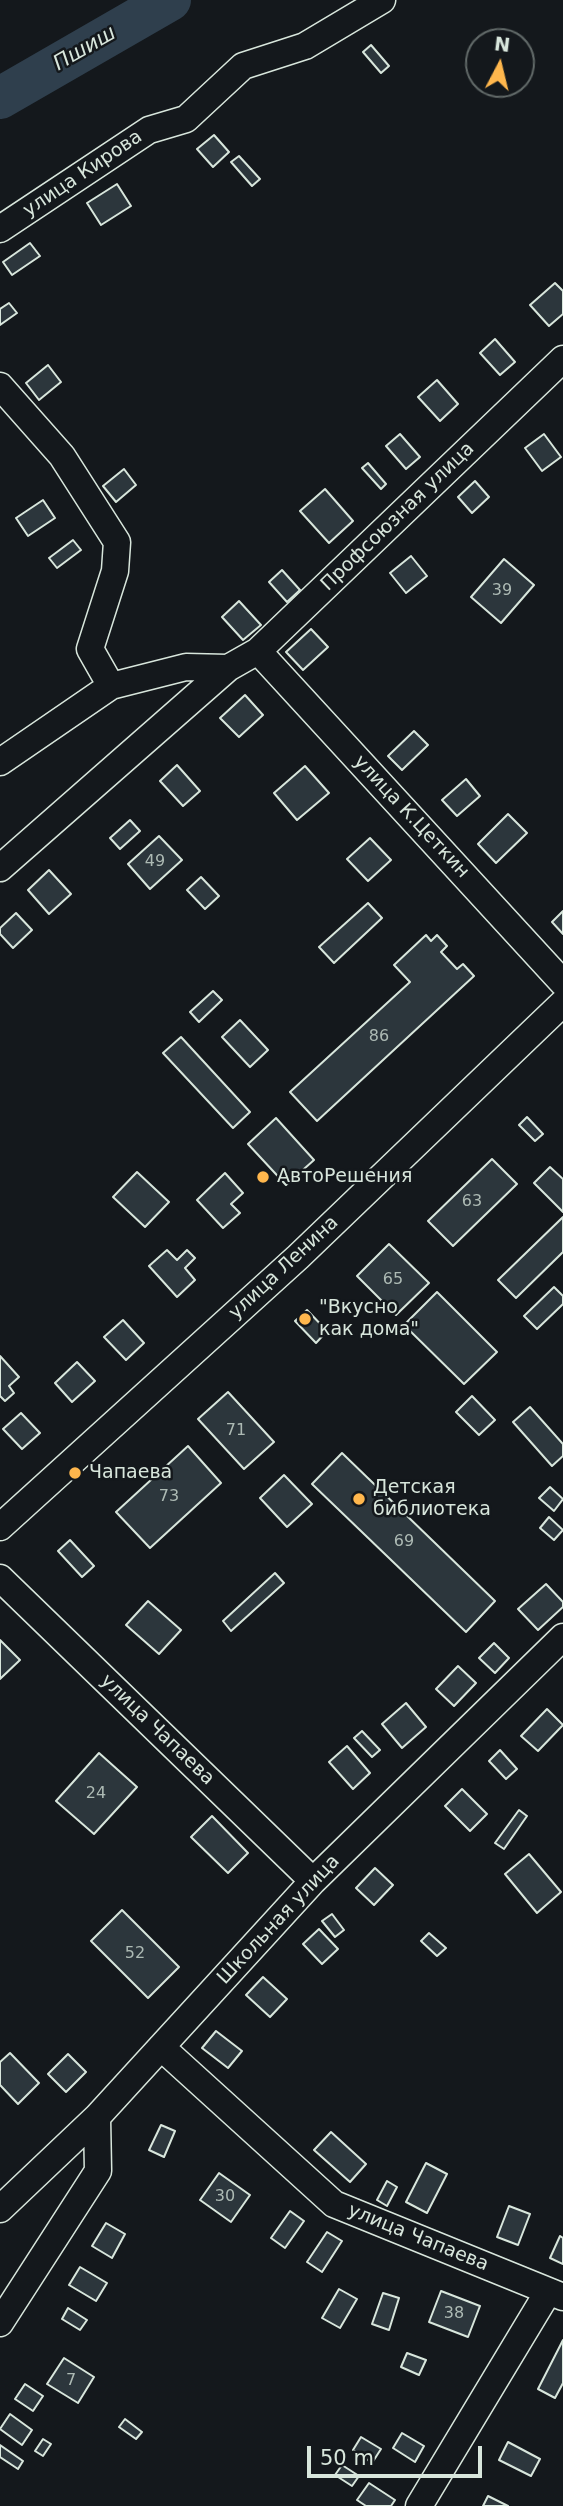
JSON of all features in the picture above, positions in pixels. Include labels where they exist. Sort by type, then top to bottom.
[{"type":"street","name":"улица Кирова","points":[[0,229],[149,130],[186,119],[243,66],[305,46],[382,0]]},
{"type":"street","name":"Профсоюзная улица","points":[[0,868],[228,668],[258,651],[563,359]]},
{"type":"street","points":[[0,386],[62,456],[117,542],[115,571],[90,649],[111,686]]},
{"type":"street","name":"улица К.Цеткин","points":[[258,651],[563,983]]},
{"type":"street","points":[[0,762],[111,686],[186,667],[228,668]]},
{"type":"street","name":"улица Ленина","points":[[0,1527],[298,1257],[563,1003]]},
{"type":"street","name":"улица Чапаева","points":[[0,1578],[313,1881]]},
{"type":"street","name":"Школьная улица","points":[[0,2209],[97,2117],[313,1881],[563,1637]]},
{"type":"street","name":"улица Чапаева","points":[[161,2048],[334,2204],[556,2295]]},
{"type":"street","points":[[0,2323],[98,2171],[97,2117]]},
{"type":"street","points":[[419,2506],[556,2295]]},
{"type":"building","points":[[371,45],[389,66],[381,73],[363,52]]},
{"type":"building","points":[[214,135],[229,152],[213,167],[197,149]]},
{"type":"building","points":[[239,156],[260,179],[252,186],[231,162]]},
{"type":"building","points":[[117,184],[131,206],[101,225],[87,203]]},
{"type":"building","points":[[30,243],[40,256],[12,275],[3,262]]},
{"type":"building","points":[[555,283],[563,291],[563,314],[549,326],[530,305]]},
{"type":"building","points":[[9,303],[17,313],[0,325],[0,309]]},
{"type":"building","points":[[495,339],[515,362],[500,375],[480,353]]},
{"type":"building","points":[[48,365],[61,382],[39,400],[26,383]]},
{"type":"building","points":[[437,380],[458,404],[440,421],[418,397]]},
{"type":"building","points":[[400,434],[420,457],[406,469],[386,446]]},
{"type":"building","points":[[544,434],[561,457],[542,471],[525,448]]},
{"type":"building","points":[[368,463],[386,484],[381,489],[362,468]]},
{"type":"building","points":[[124,469],[136,485],[116,502],[103,486]]},
{"type":"building","points":[[475,481],[489,497],[472,513],[458,497]]},
{"type":"building","points":[[325,489],[353,521],[329,543],[300,511]]},
{"type":"building","points":[[43,500],[55,518],[28,536],[16,518]]},
{"type":"building","points":[[73,540],[81,550],[57,568],[49,558]]},
{"type":"building","points":[[411,556],[427,576],[406,593],[390,573]]},
{"type":"building","points":[[504,559],[534,585],[501,623],[471,597]]},
{"type":"building","points":[[282,570],[300,590],[287,602],[269,582]]},
{"type":"building","points":[[239,601],[261,625],[243,640],[222,617]]},
{"type":"building","points":[[311,629],[328,647],[303,670],[286,652]]},
{"type":"building","points":[[245,695],[263,715],[239,737],[220,718]]},
{"type":"building","points":[[414,731],[428,745],[402,770],[388,756]]},
{"type":"building","points":[[177,765],[200,791],[183,806],[160,781]]},
{"type":"building","points":[[305,766],[329,793],[297,820],[274,793]]},
{"type":"building","points":[[466,779],[480,796],[457,816],[442,800]]},
{"type":"building","points":[[508,814],[527,833],[496,863],[478,844]]},
{"type":"building","points":[[130,820],[140,831],[120,849],[110,838]]},
{"type":"building","points":[[159,836],[182,860],[150,889],[128,864]]},
{"type":"building","points":[[370,838],[391,860],[368,881],[347,859]]},
{"type":"building","points":[[49,870],[71,894],[49,914],[28,890]]},
{"type":"building","points":[[201,877],[219,896],[205,909],[187,890]]},
{"type":"building","points":[[368,903],[382,918],[334,963],[319,947]]},
{"type":"building","points":[[563,911],[563,934],[552,922]]},
{"type":"building","points":[[16,913],[32,930],[13,948],[0,934],[0,928]]},
{"type":"building","points":[[426,935],[431,941],[437,935],[447,946],[441,952],[457,969],[463,964],[474,976],[317,1121],[290,1092],[410,982],[394,965]]},
{"type":"building","points":[[213,991],[222,1000],[199,1022],[190,1012]]},
{"type":"building","points":[[240,1020],[268,1050],[250,1067],[222,1037]]},
{"type":"building","points":[[181,1037],[250,1112],[233,1128],[163,1053]]},
{"type":"building","points":[[527,1117],[543,1134],[535,1141],[519,1125]]},
{"type":"building","points":[[276,1118],[314,1160],[286,1185],[248,1144]]},
{"type":"building","points":[[492,1159],[517,1184],[453,1246],[428,1221]]},
{"type":"building","points":[[550,1167],[563,1179],[563,1212],[534,1183]]},
{"type":"building","points":[[137,1172],[169,1202],[145,1227],[113,1197]]},
{"type":"building","points":[[225,1173],[243,1193],[231,1204],[240,1213],[223,1228],[197,1200]]},
{"type":"building","points":[[563,1217],[563,1252],[516,1298],[498,1280]]},
{"type":"building","points":[[389,1244],[429,1283],[396,1315],[357,1276]]},
{"type":"building","points":[[167,1250],[177,1260],[187,1250],[195,1258],[185,1268],[195,1280],[177,1297],[149,1266]]},
{"type":"building","points":[[554,1287],[563,1296],[563,1304],[537,1329],[524,1316]]},
{"type":"building","points":[[437,1292],[497,1352],[464,1384],[404,1325]]},
{"type":"building","points":[[307,1310],[327,1331],[316,1343],[295,1321]]},
{"type":"building","points":[[123,1320],[144,1343],[126,1360],[104,1337]]},
{"type":"building","points":[[0,1356],[19,1377],[9,1386],[14,1393],[5,1401],[0,1396]]},
{"type":"building","points":[[77,1362],[95,1381],[72,1402],[55,1383]]},
{"type":"building","points":[[228,1392],[274,1442],[244,1469],[198,1419]]},
{"type":"building","points":[[472,1396],[495,1420],[479,1435],[456,1412]]},
{"type":"building","points":[[530,1407],[563,1444],[563,1456],[552,1466],[513,1422]]},
{"type":"building","points":[[21,1413],[40,1433],[22,1449],[3,1429]]},
{"type":"building","points":[[188,1446],[221,1483],[150,1548],[116,1512]]},
{"type":"building","points":[[342,1453],[495,1601],[466,1632],[312,1484]]},
{"type":"building","points":[[284,1475],[312,1504],[287,1527],[260,1498]]},
{"type":"building","points":[[550,1487],[563,1499],[554,1511],[539,1498]]},
{"type":"building","points":[[549,1517],[563,1530],[554,1540],[540,1528]]},
{"type":"building","points":[[70,1540],[94,1566],[82,1577],[58,1551]]},
{"type":"building","points":[[275,1573],[284,1583],[231,1631],[223,1621]]},
{"type":"building","points":[[546,1584],[563,1602],[563,1607],[538,1630],[518,1609]]},
{"type":"building","points":[[148,1601],[181,1630],[159,1654],[126,1625]]},
{"type":"building","points":[[0,1640],[20,1660],[0,1679]]},
{"type":"building","points":[[494,1643],[509,1658],[495,1673],[479,1658]]},
{"type":"building","points":[[458,1666],[476,1683],[454,1706],[436,1689]]},
{"type":"building","points":[[406,1703],[426,1727],[402,1748],[382,1724]]},
{"type":"building","points":[[547,1709],[563,1725],[538,1751],[521,1736]]},
{"type":"building","points":[[362,1731],[380,1750],[372,1757],[354,1738]]},
{"type":"building","points":[[347,1746],[370,1773],[353,1789],[329,1762]]},
{"type":"building","points":[[500,1750],[517,1769],[506,1779],[489,1761]]},
{"type":"building","points":[[99,1753],[137,1787],[94,1834],[56,1801]]},
{"type":"building","points":[[462,1789],[487,1814],[470,1831],[445,1806]]},
{"type":"building","points":[[519,1810],[527,1816],[504,1849],[495,1843]]},
{"type":"building","points":[[212,1816],[248,1853],[228,1873],[191,1837]]},
{"type":"building","points":[[529,1854],[561,1892],[537,1913],[505,1874]]},
{"type":"building","points":[[375,1868],[393,1885],[374,1905],[356,1888]]},
{"type":"building","points":[[122,1910],[179,1967],[148,1998],[91,1941]]},
{"type":"building","points":[[332,1914],[344,1930],[335,1937],[322,1921]]},
{"type":"building","points":[[319,1929],[338,1949],[322,1964],[303,1944]]},
{"type":"building","points":[[429,1933],[446,1948],[437,1956],[421,1941]]},
{"type":"building","points":[[263,1977],[287,1999],[270,2017],[246,1995]]},
{"type":"building","points":[[216,2031],[242,2051],[228,2068],[202,2048]]},
{"type":"building","points":[[10,2053],[39,2083],[18,2104],[0,2085],[0,2062]]},
{"type":"building","points":[[68,2054],[86,2072],[66,2092],[48,2074]]},
{"type":"building","points":[[161,2125],[175,2131],[164,2157],[149,2150]]},
{"type":"building","points":[[331,2132],[366,2164],[350,2182],[314,2150]]},
{"type":"building","points":[[426,2163],[447,2174],[427,2213],[406,2202]]},
{"type":"building","points":[[219,2173],[250,2195],[231,2222],[200,2200]]},
{"type":"building","points":[[387,2181],[397,2187],[387,2206],[377,2200]]},
{"type":"building","points":[[509,2206],[530,2214],[518,2245],[497,2237]]},
{"type":"building","points":[[290,2211],[304,2221],[285,2248],[271,2238]]},
{"type":"building","points":[[106,2223],[125,2234],[112,2258],[92,2246]]},
{"type":"building","points":[[327,2232],[342,2241],[322,2272],[307,2262]]},
{"type":"building","points":[[560,2236],[563,2238],[563,2264],[550,2258]]},
{"type":"building","points":[[80,2267],[107,2283],[96,2301],[69,2285]]},
{"type":"building","points":[[339,2289],[357,2299],[340,2328],[322,2318]]},
{"type":"building","points":[[441,2291],[480,2306],[468,2337],[429,2322]]},
{"type":"building","points":[[383,2293],[399,2298],[389,2330],[372,2324]]},
{"type":"building","points":[[68,2308],[87,2320],[80,2330],[62,2319]]},
{"type":"building","points":[[563,2340],[563,2383],[555,2398],[538,2389]]},
{"type":"building","points":[[407,2353],[426,2360],[419,2375],[401,2367]]},
{"type":"building","points":[[64,2358],[94,2377],[78,2403],[47,2384]]},
{"type":"building","points":[[25,2384],[43,2396],[33,2411],[15,2399]]},
{"type":"building","points":[[10,2414],[32,2430],[22,2445],[0,2429]]},
{"type":"building","points":[[125,2419],[142,2432],[136,2439],[119,2427]]},
{"type":"building","points":[[402,2433],[424,2446],[415,2462],[393,2448]]},
{"type":"building","points":[[361,2437],[381,2449],[372,2463],[353,2450]]},
{"type":"building","points":[[43,2439],[51,2444],[43,2456],[35,2451]]},
{"type":"building","points":[[508,2442],[540,2459],[531,2476],[499,2460]]},
{"type":"building","points":[[0,2445],[23,2461],[18,2469],[0,2457]]},
{"type":"building","points":[[342,2465],[359,2476],[352,2486],[335,2475]]},
{"type":"building","points":[[369,2483],[395,2500],[391,2506],[366,2506],[357,2500]]},
{"type":"building","points":[[488,2496],[508,2506],[483,2506]]},
{"type":"waterway","name":"Пшиш","points":[[0,98],[170,0]]},
{"type":"place","name":"АвтоРешения","points":[[263,1177]]},
{"type":"place","name":"\"Вкусно как дома\"","points":[[305,1319]]},
{"type":"place","name":"Чапаева","points":[[75,1473]]},
{"type":"place","name":"Детская библиотека","points":[[359,1499]]}]
